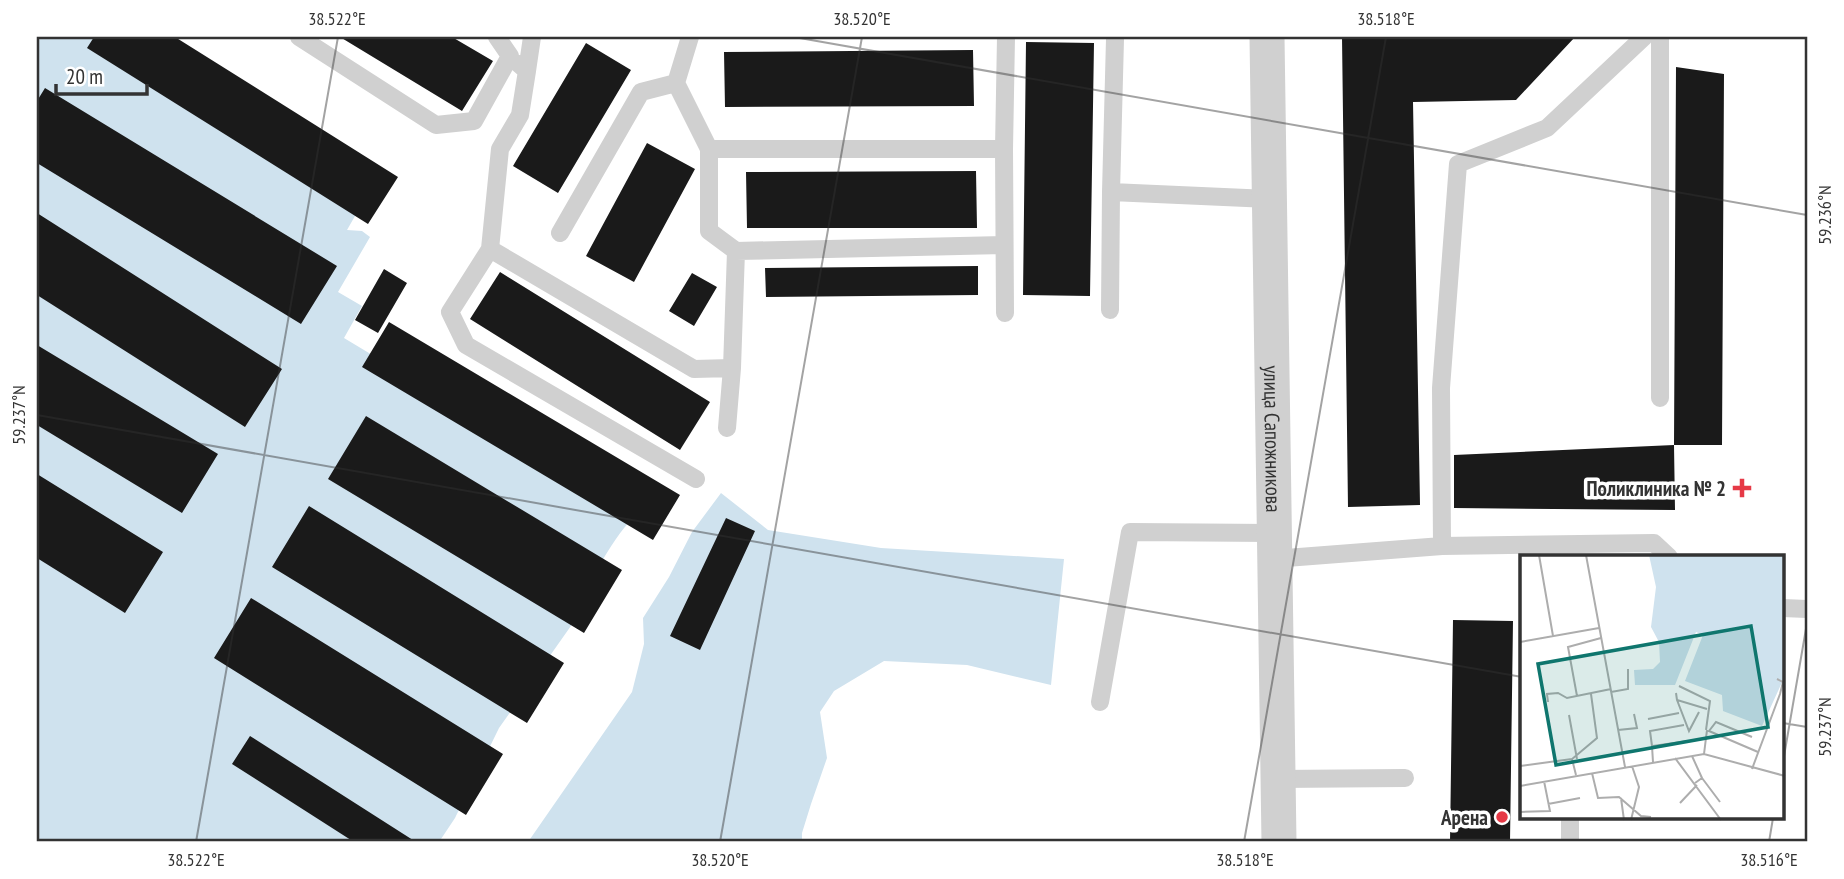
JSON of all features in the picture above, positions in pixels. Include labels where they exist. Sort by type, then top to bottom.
[{"type":"street","name":"улица Сапожникова","points":[[1267,37],[1279,842]]},
{"type":"lane","points":[[299,37],[436,125],[474,121],[510,56]]},
{"type":"lane","points":[[497,37],[510,56],[527,71]]},
{"type":"lane","points":[[532,37],[520,115],[500,149],[490,249],[450,312],[466,345],[696,480]]},
{"type":"lane","points":[[690,37],[676,83],[709,149],[709,231],[736,251],[1004,245]]},
{"type":"lane","points":[[1005,313],[1006,37]]},
{"type":"lane","points":[[1442,546],[1441,388],[1458,164],[1547,128],[1644,37]]},
{"type":"lane","points":[[1660,37],[1660,398]]},
{"type":"lane","points":[[1110,310],[1115,39]]},
{"type":"lane","points":[[560,233],[641,92],[676,83]]},
{"type":"lane","points":[[709,149],[1004,149]]},
{"type":"lane","points":[[1111,192],[1269,199]]},
{"type":"lane","points":[[490,249],[694,369],[732,368]]},
{"type":"lane","points":[[727,428],[736,251]]},
{"type":"lane","points":[[1100,702],[1130,532],[1273,546],[1442,546],[1571,551],[1654,544],[1667,555]]},
{"type":"lane","points":[[1784,608],[1807,609]]},
{"type":"lane","points":[[1277,779],[1405,778]]},
{"type":"lane","points":[[1570,820],[1570,842]]},
{"type":"water","points":[[42,37],[100,37],[363,202],[347,230],[362,231],[370,237],[338,292],[362,306],[344,338],[637,514],[620,533],[603,559],[574,609],[573,623],[499,728],[455,818],[439,842],[37,842],[37,42]]},
{"type":"water","points":[[721,493],[768,530],[881,548],[1064,559],[1051,685],[967,665],[884,661],[834,691],[820,712],[827,758],[802,833],[802,842],[528,842],[632,692],[644,644],[643,618],[669,577],[692,532]]},
{"type":"building","points":[[94,37],[175,37],[398,177],[368,224],[87,48]]},
{"type":"building","points":[[340,37],[452,37],[493,61],[462,111]]},
{"type":"building","points":[[1342,37],[1575,37],[1516,100],[1413,102],[1420,505],[1348,507]]},
{"type":"building","points":[[1026,42],[1094,43],[1090,296],[1023,295]]},
{"type":"building","points":[[586,43],[631,70],[558,193],[513,166]]},
{"type":"building","points":[[973,50],[974,106],[725,107],[724,52]]},
{"type":"building","points":[[1676,67],[1724,74],[1722,445],[1674,445]]},
{"type":"building","points":[[45,88],[337,266],[301,324],[37,163],[37,101]]},
{"type":"building","points":[[647,143],[695,169],[634,282],[586,256]]},
{"type":"building","points":[[976,171],[977,228],[747,228],[746,172]]},
{"type":"building","points":[[37,213],[282,369],[245,427],[37,295]]},
{"type":"building","points":[[978,266],[978,295],[766,297],[765,268]]},
{"type":"building","points":[[384,269],[407,283],[378,333],[355,320]]},
{"type":"building","points":[[500,272],[710,402],[680,450],[470,319]]},
{"type":"building","points":[[692,273],[717,287],[694,326],[669,311]]},
{"type":"building","points":[[389,322],[680,495],[653,540],[362,367]]},
{"type":"building","points":[[37,345],[218,454],[182,513],[37,425]]},
{"type":"building","points":[[366,416],[622,570],[584,633],[328,479]]},
{"type":"building","points":[[1674,445],[1675,510],[1454,508],[1454,455]]},
{"type":"building","points":[[37,474],[163,552],[125,613],[37,558]]},
{"type":"building","points":[[309,506],[564,663],[527,723],[272,567]]},
{"type":"building","points":[[726,518],[755,531],[700,650],[670,636]]},
{"type":"building","points":[[251,598],[503,754],[466,815],[214,658]]},
{"type":"building","points":[[1453,620],[1513,621],[1510,842],[1450,842]]},
{"type":"building","points":[[250,736],[416,842],[354,842],[232,764]]},
{"type":"place","name":"Поликлиника № 2","points":[[1742,488]]},
{"type":"place","name":"Арена","points":[[1502,817]]}]
